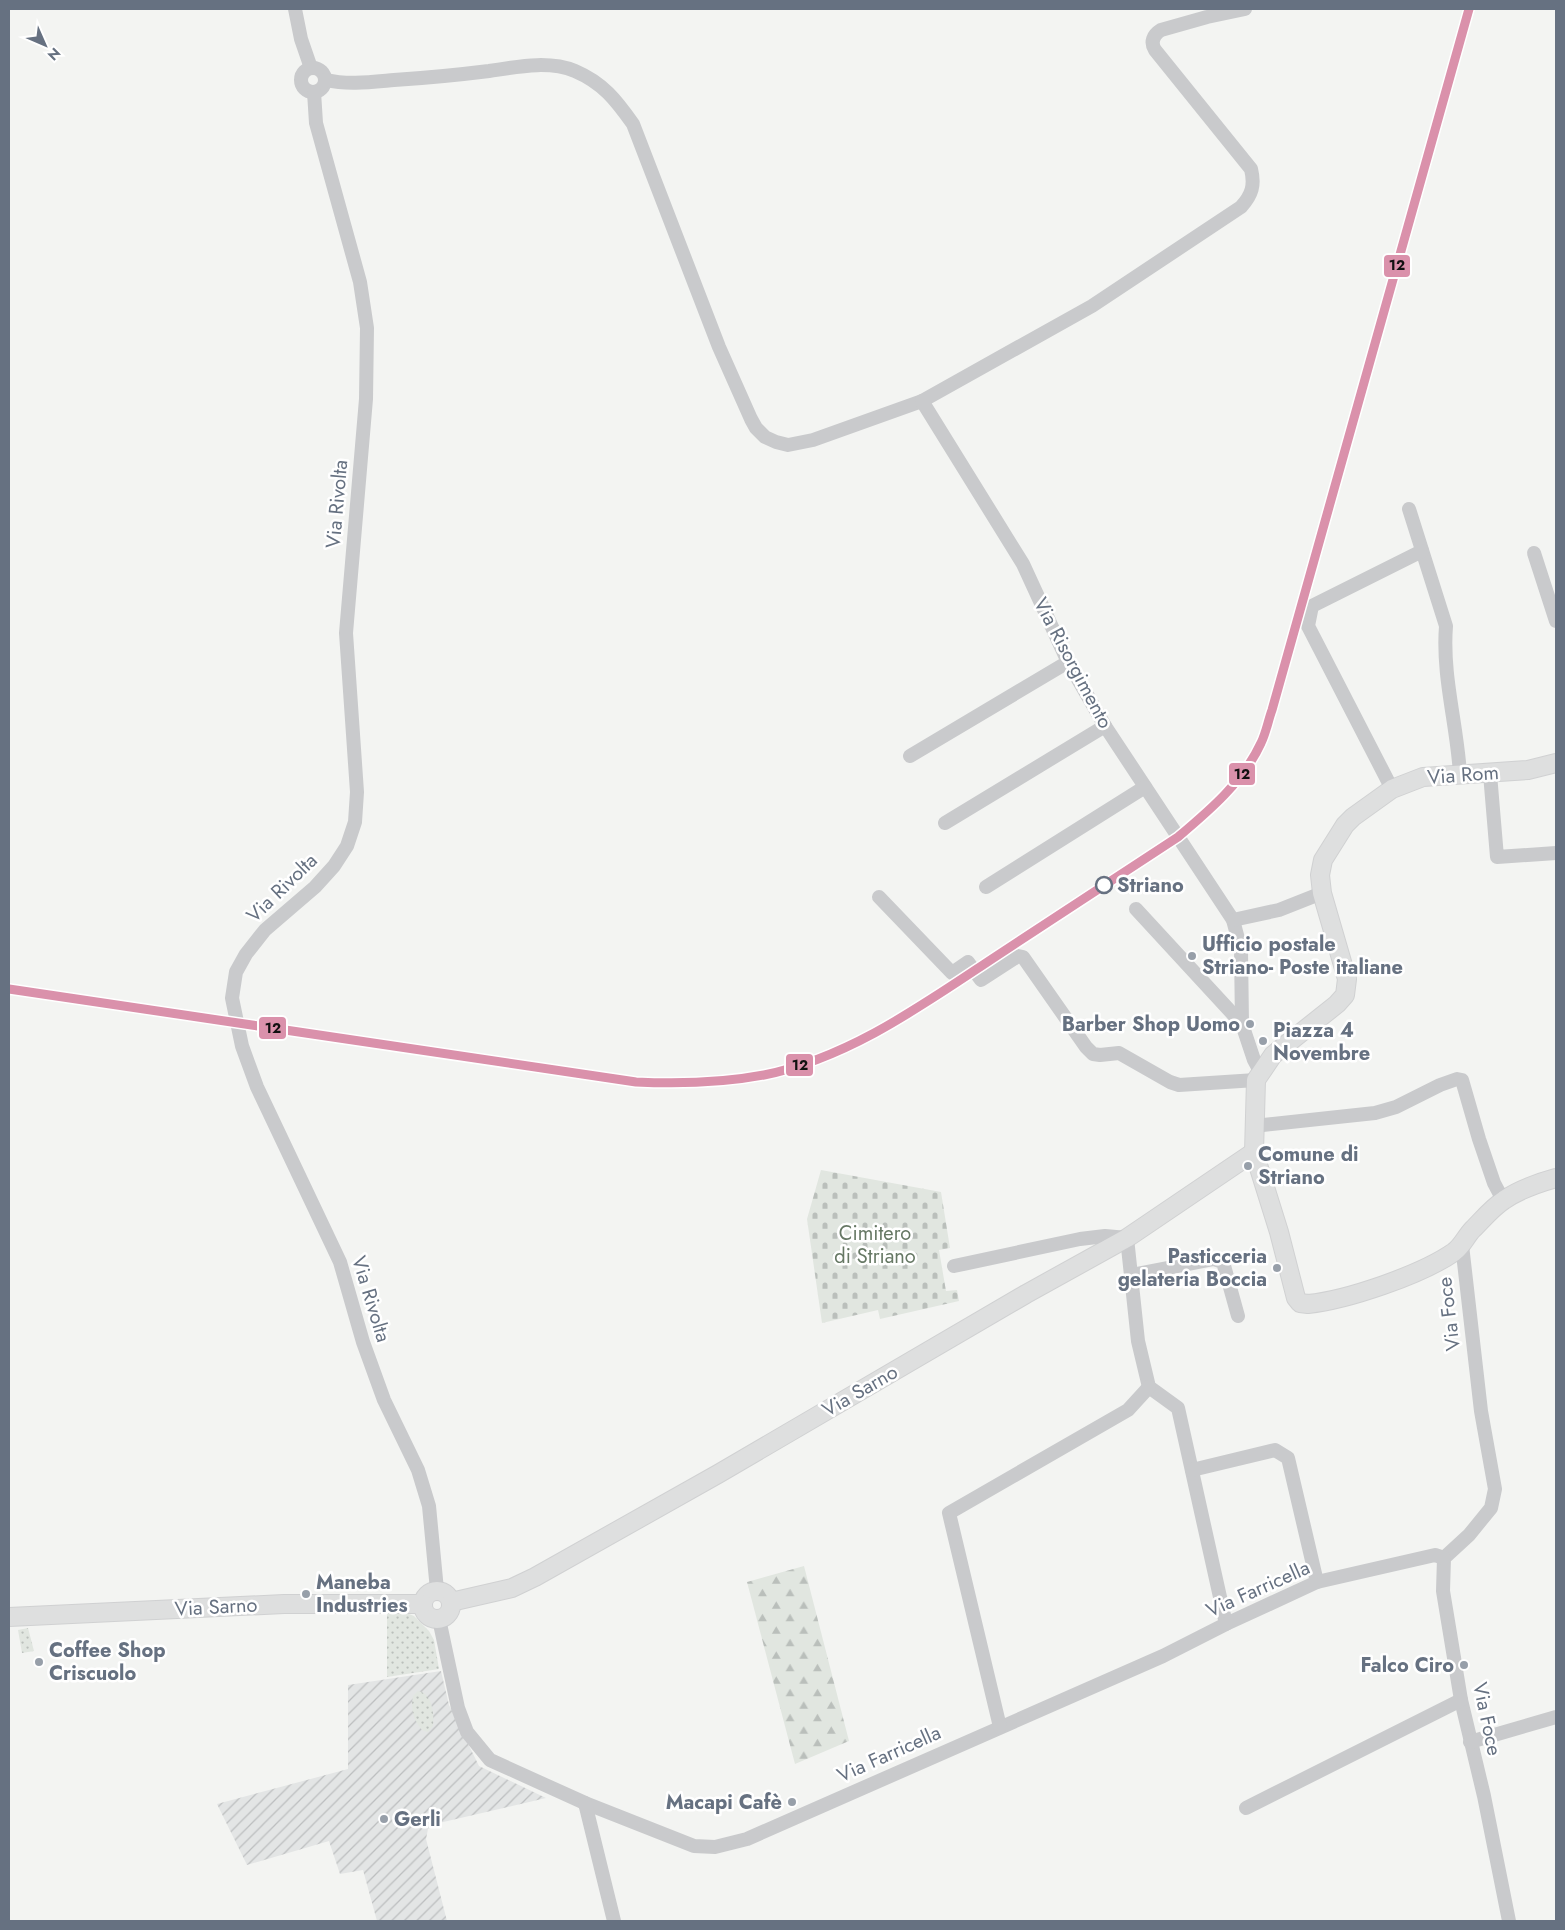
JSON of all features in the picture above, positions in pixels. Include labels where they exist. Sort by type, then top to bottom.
[{"type":"main road","name":"Via Rom","points":[[1259,1077],[1273,1055],[1337,1004],[1345,995],[1348,979],[1322,893],[1320,875],[1323,860],[1333,842],[1353,817],[1392,789],[1423,777],[1528,770],[1556,763]]},
{"type":"main road","name":"Via Risorgimento","points":[[1259,1077],[1254,1126],[1254,1152],[1279,1232],[1296,1298],[1300,1303],[1316,1303],[1356,1293],[1408,1276],[1443,1258],[1462,1245]]},
{"type":"main road","name":"Via Sarno","points":[[451,1602],[512,1588],[535,1577],[718,1474],[1026,1294],[1128,1238],[1254,1152]]},
{"type":"main road","points":[[1462,1245],[1472,1230],[1502,1200],[1526,1187],[1556,1178]]},
{"type":"main road","points":[[437,1590],[448,1595],[451,1602],[447,1615],[439,1619],[428,1616],[423,1604],[428,1593],[437,1590]]},
{"type":"main road","name":"Via Sarno","points":[[9,1617],[284,1604],[423,1604]]},
{"type":"street","points":[[295,9],[311,68]]},
{"type":"street","points":[[326,80],[357,83],[442,77],[543,65],[573,70],[589,78],[615,97],[633,124],[719,347],[751,419],[756,428],[765,437],[788,445],[800,443],[922,401],[1092,306],[1241,207],[1248,200],[1252,190],[1253,179],[1251,169],[1155,50],[1152,42],[1155,35],[1161,30],[1245,9]]},
{"type":"street","points":[[311,68],[322,71],[326,80],[322,89],[314,92],[306,90],[301,83],[302,74],[311,68]]},
{"type":"street","name":"Via Rivolta","points":[[314,92],[316,123],[360,282],[367,328],[366,399],[346,633],[357,792],[355,822],[347,846],[334,866],[315,887],[265,930],[246,954],[236,972],[232,998],[242,1046],[257,1087],[340,1262],[362,1342],[384,1400],[418,1470],[429,1506],[437,1590]]},
{"type":"street","name":"Via Risorgimento","points":[[922,401],[1023,564],[1068,662],[1105,726],[1233,920],[1241,950],[1242,1024],[1259,1077]]},
{"type":"street","points":[[1409,510],[1446,626],[1448,688],[1458,743],[1460,774]]},
{"type":"street","points":[[1392,789],[1308,626],[1312,606],[1422,551]]},
{"type":"street","points":[[1534,553],[1556,621]]},
{"type":"street","points":[[910,756],[1068,662]]},
{"type":"street","points":[[945,823],[1105,726]]},
{"type":"street","points":[[1490,774],[1497,857],[1556,853]]},
{"type":"street","points":[[986,887],[1145,787]]},
{"type":"street","points":[[1233,920],[1279,910],[1322,893]]},
{"type":"street","points":[[879,897],[952,972],[968,962],[981,980],[1018,956],[1023,957],[1086,1047],[1093,1054],[1119,1053],[1170,1082],[1179,1085],[1259,1077]]},
{"type":"street","points":[[1136,909],[1242,1024]]},
{"type":"street","points":[[1254,1126],[1375,1113],[1396,1107],[1440,1085],[1457,1079],[1462,1080],[1479,1139],[1502,1200]]},
{"type":"street","points":[[954,1266],[1080,1239],[1105,1236],[1128,1238],[1138,1341],[1149,1386],[1178,1408],[1226,1624]]},
{"type":"street","name":"Via Foce","points":[[1462,1245],[1481,1411],[1495,1489],[1491,1508],[1469,1535],[1444,1558],[1443,1591],[1461,1700],[1484,1796],[1508,1921]]},
{"type":"street","points":[[1132,1275],[1214,1259],[1223,1262],[1238,1316]]},
{"type":"street","points":[[1000,1727],[949,1513],[1128,1410],[1149,1386]]},
{"type":"street","points":[[1192,1470],[1275,1450],[1288,1458],[1317,1582]]},
{"type":"street","name":"Via Farricella","points":[[439,1619],[458,1708],[467,1732],[490,1760],[585,1803],[694,1846],[714,1847],[747,1839],[1163,1656],[1226,1624],[1317,1582],[1435,1555],[1444,1558]]},
{"type":"street","points":[[1246,1808],[1461,1700]]},
{"type":"street","points":[[1470,1742],[1556,1717]]},
{"type":"street","points":[[585,1803],[614,1921]]},
{"type":"shaded area","name":"Gerli","points":[[441,1671],[449,1705],[479,1766],[546,1798],[439,1823],[428,1829],[426,1839],[447,1921],[377,1921],[363,1870],[340,1874],[329,1841],[247,1865],[217,1804],[348,1769],[348,1685]]},
{"type":"green space","name":"Cimitero di Striano","points":[[821,1170],[941,1192],[950,1248],[939,1250],[946,1291],[957,1290],[959,1301],[880,1319],[878,1310],[822,1323],[807,1219]]},
{"type":"green space","points":[[804,1566],[849,1741],[795,1764],[747,1582]]},
{"type":"green space","points":[[387,1610],[414,1616],[429,1631],[434,1640],[439,1669],[387,1677]]},
{"type":"green space","points":[[28,1628],[34,1651],[22,1653],[18,1630]]},
{"type":"green space","points":[[418,1691],[427,1696],[432,1705],[433,1726],[428,1732],[422,1730],[413,1714],[413,1696]]},
{"type":"transit line","name":"12","points":[[9,989],[636,1082],[700,1082],[748,1078],[795,1067],[826,1056],[856,1043],[885,1027],[941,993],[1178,837],[1214,806],[1235,783],[1254,757],[1264,735],[1469,9]]},
{"type":"place","name":"Striano","points":[[1104,885]]},
{"type":"place","name":"Ufficio postale Striano- Poste italiane","points":[[1192,956]]},
{"type":"place","name":"Barber Shop Uomo","points":[[1250,1024]]},
{"type":"place","name":"Piazza 4 Novembre","points":[[1263,1041]]},
{"type":"place","name":"Comune di Striano","points":[[1248,1166]]},
{"type":"place","name":"Pasticceria gelateria Boccia","points":[[1277,1268]]},
{"type":"place","name":"Maneba Industries","points":[[306,1594]]},
{"type":"place","name":"Coffee Shop Criscuolo","points":[[39,1662]]},
{"type":"place","name":"Falco Ciro","points":[[1464,1665]]},
{"type":"place","name":"Macapi Cafè","points":[[792,1802]]},
{"type":"place","name":"Gerli","points":[[384,1819]]}]
